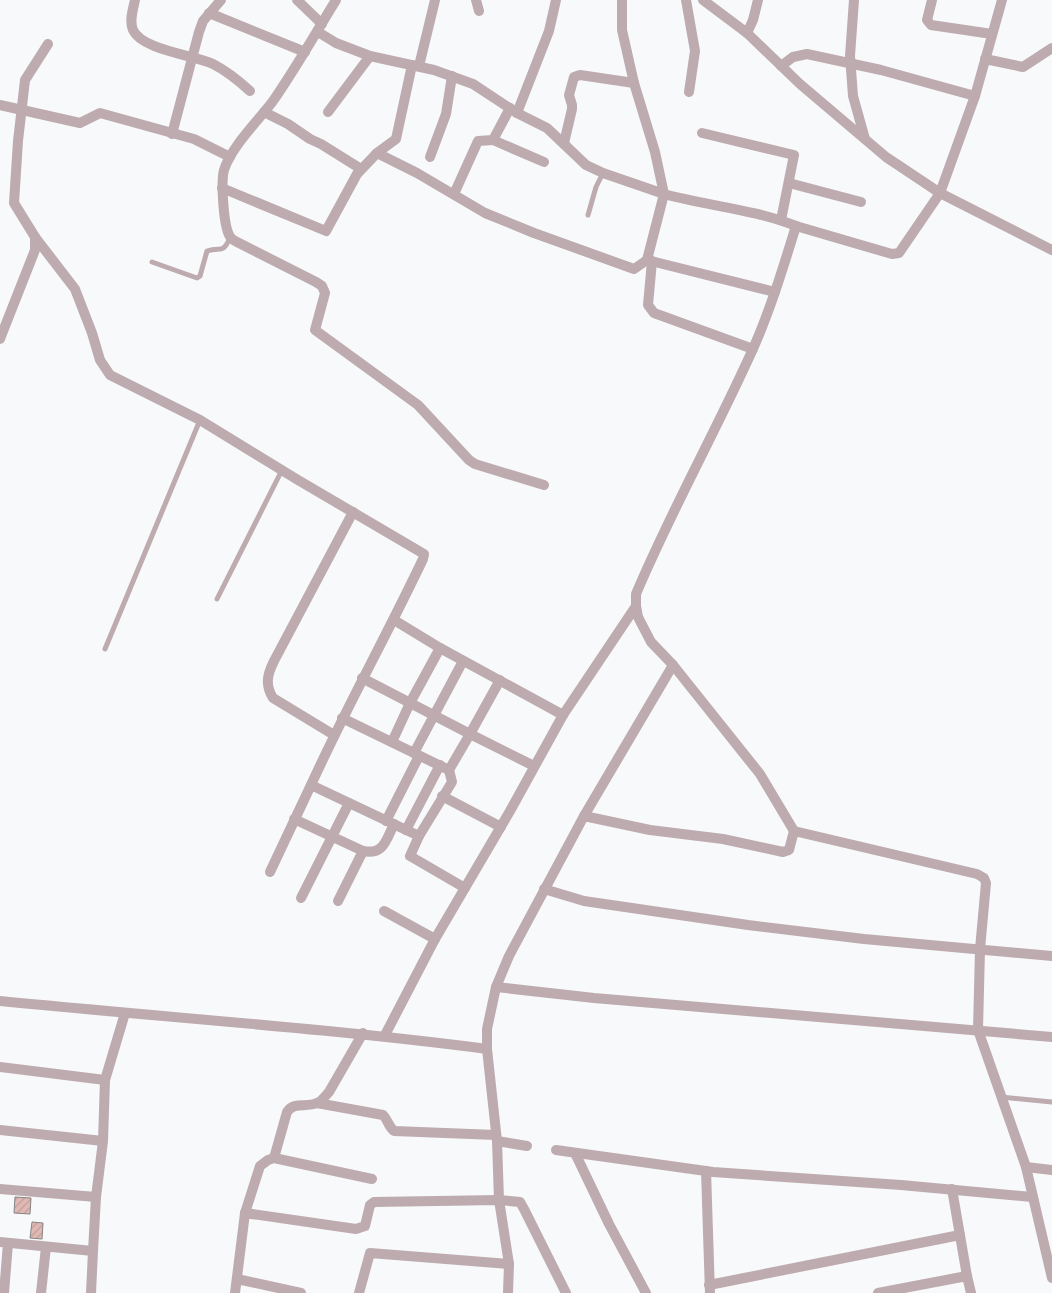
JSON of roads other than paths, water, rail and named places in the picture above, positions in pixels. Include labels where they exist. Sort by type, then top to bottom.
[{"type":"street","points":[[135,0],[132,29],[137,36],[154,46],[212,64],[234,77],[250,91]]},
{"type":"street","points":[[172,134],[199,32],[209,13],[221,0]]},
{"type":"street","points":[[297,0],[320,28],[336,43],[370,56],[415,65],[473,84],[513,110],[547,128],[564,142],[586,165],[603,173],[664,194],[743,210],[892,254],[898,253],[940,192],[975,96],[1002,0]]},
{"type":"street","points":[[336,0],[305,52],[264,112],[230,157],[224,171],[222,188],[230,237],[322,286],[326,294],[315,330],[418,405],[469,460],[475,464],[544,485]]},
{"type":"street","points":[[222,188],[326,231],[356,174],[377,153],[396,139],[415,65],[435,0]]},
{"type":"street","points":[[476,0],[479,11]]},
{"type":"street","points":[[493,140],[513,110],[548,31],[556,0]]},
{"type":"street","points":[[622,0],[622,30],[634,83],[655,152],[664,194],[649,260],[648,305],[654,314],[753,349]]},
{"type":"street","points":[[686,0],[695,51],[689,92]]},
{"type":"street","points":[[703,0],[747,33],[781,66],[886,157],[940,192],[1052,250]]},
{"type":"street","points":[[747,33],[754,20],[758,0]]},
{"type":"street","points":[[854,0],[850,65],[853,96],[865,139]]},
{"type":"street","points":[[932,0],[927,20],[931,25],[992,34]]},
{"type":"street","points":[[209,13],[305,52]]},
{"type":"street","points":[[48,44],[25,80],[14,203],[34,237],[75,289],[100,360],[110,374],[200,420],[424,554],[394,620],[342,718],[270,872]]},
{"type":"street","points":[[985,59],[1024,68],[1052,48]]},
{"type":"street","points":[[781,66],[793,57],[807,54],[905,76],[975,96]]},
{"type":"street","points":[[328,112],[370,56]]},
{"type":"street","points":[[564,142],[572,109],[569,95],[574,77],[580,75],[634,83]]},
{"type":"street","points":[[430,156],[446,114],[452,76]]},
{"type":"street","points":[[0,105],[80,123],[100,113],[194,139],[230,157]]},
{"type":"street","points":[[264,112],[288,124],[361,169]]},
{"type":"street","points":[[702,133],[792,153],[795,158],[781,220]]},
{"type":"street","points":[[454,194],[478,141],[493,140],[544,162]]},
{"type":"street","points":[[377,153],[417,172],[485,213],[634,269],[649,260],[775,292]]},
{"type":"street","points":[[789,183],[861,202]]},
{"type":"street","points":[[584,816],[650,830],[723,839],[783,852],[789,850],[794,831],[760,774],[673,665],[651,642],[642,626],[636,606],[636,594],[673,511],[716,428],[753,349],[775,292],[796,226]]},
{"type":"street","points":[[0,339],[35,250],[34,237]]},
{"type":"street","points":[[334,735],[273,698],[268,690],[267,682],[268,672],[353,512]]},
{"type":"street","points":[[385,1035],[435,939],[501,827],[563,715],[636,606]]},
{"type":"street","points":[[394,620],[463,661],[563,715]]},
{"type":"street","points":[[392,742],[410,703],[440,648]]},
{"type":"street","points":[[294,819],[363,851],[377,852],[382,848],[417,754],[434,716],[463,661]]},
{"type":"street","points":[[508,1293],[509,1264],[498,1200],[497,1138],[487,1049],[487,1029],[496,987],[509,956],[584,816],[673,665]]},
{"type":"street","points":[[362,678],[534,766]]},
{"type":"street","points":[[406,830],[445,768],[470,734],[500,680]]},
{"type":"street","points":[[342,718],[445,768],[452,782],[419,836],[410,856],[465,888]]},
{"type":"street","points":[[311,785],[419,836]]},
{"type":"street","points":[[442,796],[501,827]]},
{"type":"street","points":[[301,898],[349,803]]},
{"type":"street","points":[[794,831],[978,874],[984,878],[986,883],[980,949],[978,1030],[1026,1167],[1032,1197],[1049,1251],[1052,1278]]},
{"type":"street","points":[[338,901],[363,851]]},
{"type":"street","points":[[544,889],[584,901],[748,925],[864,939],[1052,956]]},
{"type":"street","points":[[384,911],[435,939]]},
{"type":"street","points":[[496,987],[604,999],[1052,1037]]},
{"type":"street","points":[[0,1000],[126,1013],[385,1035],[487,1049]]},
{"type":"street","points":[[91,1293],[96,1197],[103,1141],[105,1080],[126,1013]]},
{"type":"street","points":[[317,1103],[329,1092],[363,1034]]},
{"type":"street","points":[[0,1067],[105,1080]]},
{"type":"street","points":[[274,1158],[287,1112],[290,1108],[317,1103],[382,1115],[394,1130],[497,1138],[527,1146]]},
{"type":"street","points":[[0,1130],[103,1141]]},
{"type":"street","points":[[556,1150],[706,1171],[952,1189],[1032,1197]]},
{"type":"street","points":[[575,1153],[609,1224],[646,1293]]},
{"type":"street","points":[[235,1293],[245,1213],[260,1166],[274,1158],[372,1179]]},
{"type":"street","points":[[1026,1167],[1052,1170]]},
{"type":"street","points":[[706,1171],[710,1289],[960,1235]]},
{"type":"street","points":[[0,1189],[96,1197]]},
{"type":"street","points":[[952,1189],[971,1293]]},
{"type":"street","points":[[245,1213],[356,1229],[365,1226],[370,1205],[374,1202],[498,1200],[520,1202],[566,1293]]},
{"type":"street","points":[[4,1293],[4,1243],[93,1251]]},
{"type":"street","points":[[41,1293],[46,1247]]},
{"type":"street","points":[[359,1293],[370,1253],[509,1264]]},
{"type":"street","points":[[878,1293],[967,1276]]},
{"type":"street","points":[[237,1279],[300,1293]]},
{"type":"lane","points":[[588,215],[596,187],[603,173]]},
{"type":"lane","points":[[152,262],[196,278],[200,276],[207,251],[222,250],[225,248],[230,237]]},
{"type":"lane","points":[[105,649],[200,420]]},
{"type":"lane","points":[[217,599],[282,470]]},
{"type":"lane","points":[[1001,1097],[1052,1102]]}]
